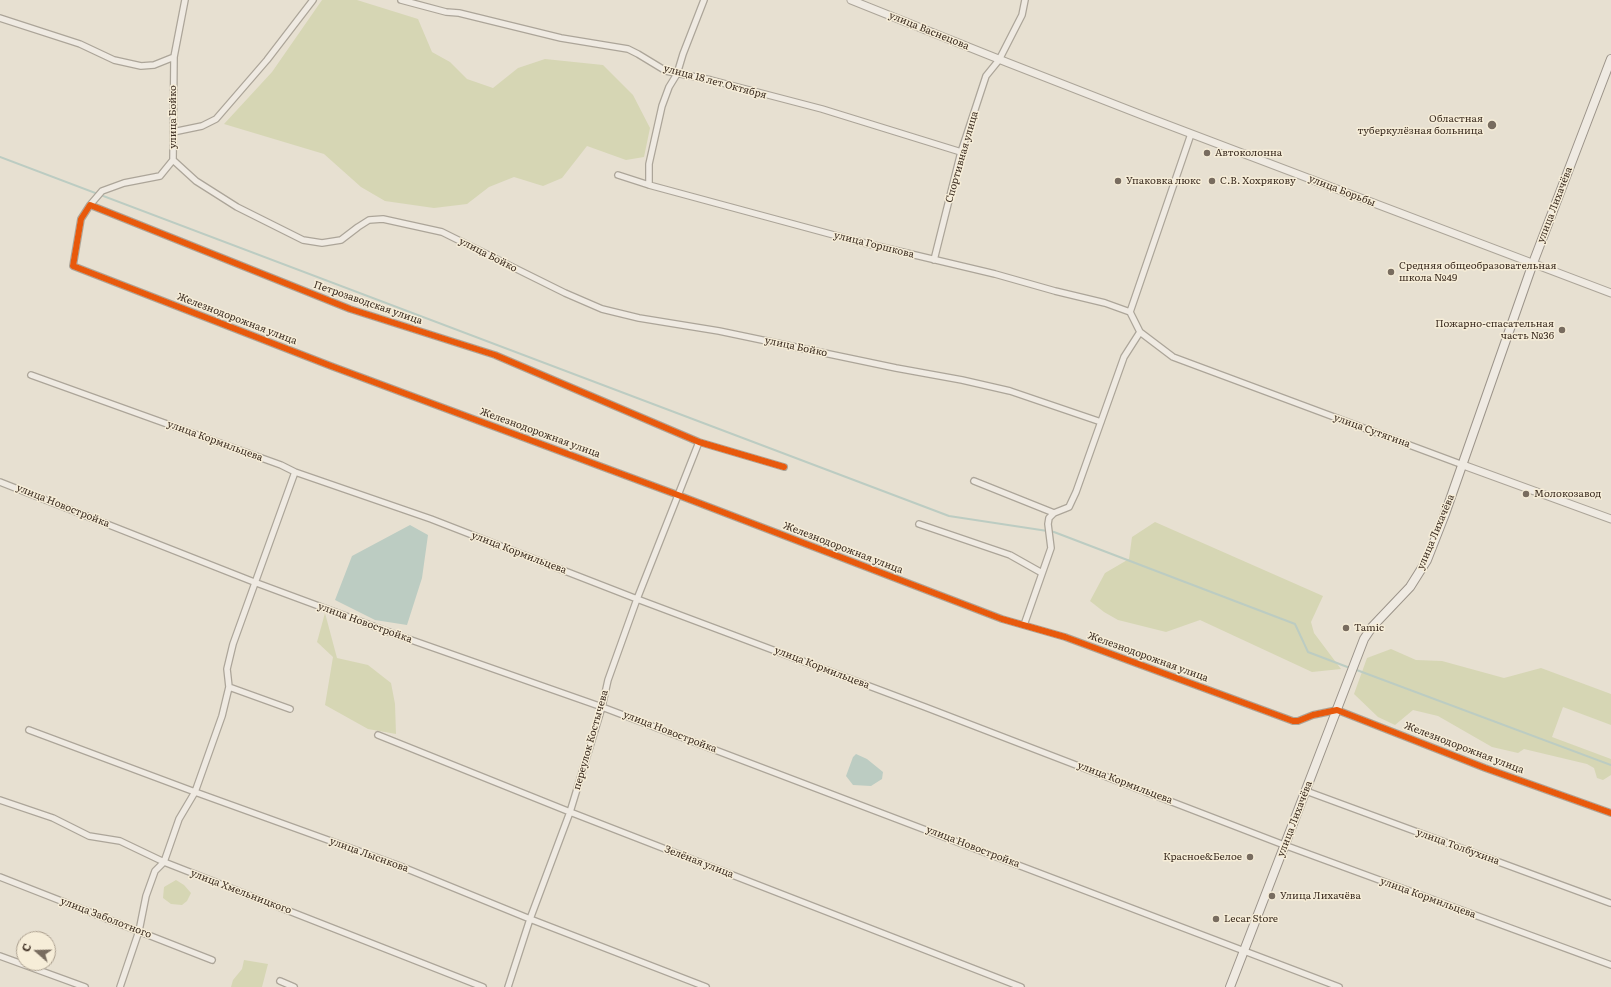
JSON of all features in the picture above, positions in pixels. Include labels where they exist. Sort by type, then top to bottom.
[{"type":"main road","name":"улица Лихачёва","points":[[1230,987],[1364,639],[1372,627],[1410,587],[1427,560],[1463,465],[1533,263],[1611,59]]},
{"type":"street","name":"улица Бойко","points":[[185,0],[174,57],[173,160],[196,181],[238,207],[303,240],[322,243],[342,240],[369,220],[383,219],[442,232],[566,294],[602,309],[638,318],[719,330],[888,367],[962,380],[1010,391],[1101,422]]},
{"type":"street","points":[[173,132],[202,126],[216,119],[267,60],[313,0]]},
{"type":"street","name":"улица 18 лет Октября","points":[[401,0],[446,12],[458,13],[586,43],[612,45],[628,49],[666,71],[711,80],[822,109],[961,152]]},
{"type":"street","points":[[649,185],[649,164],[662,106],[669,87],[677,74],[683,54],[704,0]]},
{"type":"street","name":"улица Васнецова","points":[[851,0],[1002,61]]},
{"type":"street","name":"Спортивная улица","points":[[934,260],[961,152],[986,76],[1002,61],[1022,15],[1025,0]]},
{"type":"street","points":[[0,18],[80,44],[114,60],[141,66],[154,64],[174,57]]},
{"type":"street","name":"улица Борьбы","points":[[1002,61],[1611,293]]},
{"type":"street","points":[[1024,625],[1051,548],[1048,518],[1054,513],[1070,507],[1124,357],[1140,332],[1130,312],[1191,134]]},
{"type":"street","points":[[90,206],[102,191],[124,183],[160,176],[173,160]]},
{"type":"street","name":"улица Горшкова","points":[[618,175],[649,185],[848,238],[1105,303],[1130,312]]},
{"type":"street","name":"Железнодорожная улица","points":[[90,206],[81,219],[73,266],[331,366],[678,495],[1002,619],[1065,637],[1293,721],[1298,721],[1313,715],[1337,710],[1485,768],[1611,814]]},
{"type":"street","name":"Петрозаводская улица","points":[[90,206],[350,309],[495,356],[699,442],[784,467]]},
{"type":"street","name":"улица Сутягина","points":[[1140,332],[1173,357],[1611,519]]},
{"type":"street","name":"улица Кормильцева","points":[[31,375],[273,462],[295,472],[431,519],[637,599],[925,706],[1284,845],[1611,965]]},
{"type":"street","name":"переулок Костычева","points":[[508,987],[530,919],[570,812],[602,707],[608,680],[637,599],[699,442]]},
{"type":"street","points":[[120,987],[139,931],[146,896],[155,872],[164,862],[180,819],[195,792],[222,716],[229,686],[227,669],[233,644],[254,582],[295,472]]},
{"type":"street","points":[[974,481],[1054,513]]},
{"type":"street","name":"улица Новостройка","points":[[0,482],[254,582],[397,635],[602,707],[1339,987]]},
{"type":"street","points":[[919,524],[1010,555],[1042,573]]},
{"type":"street","points":[[229,686],[290,709]]},
{"type":"street","name":"улица Лысикова","points":[[29,730],[400,866],[530,919],[706,987]]},
{"type":"street","name":"Зелёная улица","points":[[378,735],[570,812],[1021,987]]},
{"type":"street","name":"улица Толбухина","points":[[1306,791],[1610,903]]},
{"type":"street","name":"улица Хмельницкого","points":[[0,800],[52,818],[89,836],[120,841],[164,862],[483,987]]},
{"type":"street","name":"улица Заболотного","points":[[0,878],[212,960]]},
{"type":"street","points":[[0,956],[85,987]]},
{"type":"street","points":[[280,981],[294,987]]},
{"type":"green space","points":[[322,0],[357,0],[418,19],[432,52],[450,62],[467,79],[493,88],[518,68],[545,59],[603,65],[633,95],[650,128],[644,157],[626,160],[587,146],[562,178],[543,186],[514,177],[489,187],[467,204],[434,208],[385,201],[361,187],[324,154],[224,124],[272,72]]},
{"type":"green space","points":[[1155,522],[1323,596],[1311,622],[1314,633],[1341,669],[1312,672],[1200,620],[1166,632],[1118,620],[1104,612],[1090,601],[1105,573],[1129,559],[1132,537]]},
{"type":"green space","points":[[325,613],[337,658],[368,665],[391,683],[395,704],[396,734],[368,729],[325,705],[333,657],[317,642]]},
{"type":"green space","points":[[1391,649],[1416,660],[1442,661],[1504,678],[1541,668],[1611,694],[1611,725],[1563,707],[1552,737],[1611,759],[1611,775],[1603,780],[1597,778],[1594,768],[1587,764],[1524,749],[1518,753],[1492,747],[1438,716],[1413,710],[1395,725],[1378,717],[1354,694],[1367,658]]},
{"type":"green space","points":[[176,880],[184,885],[191,893],[187,901],[182,905],[171,904],[163,898],[164,887]]},
{"type":"green space","points":[[244,960],[268,964],[262,987],[231,987],[233,980],[242,969]]},
{"type":"shaded area","points":[[410,525],[428,535],[422,578],[407,625],[375,620],[335,600],[352,556]]},
{"type":"shaded area","points":[[856,754],[867,759],[883,772],[882,779],[871,786],[853,785],[846,776],[853,757]]},
{"type":"waterway","points":[[0,157],[949,516],[1054,532],[1295,624],[1308,652],[1350,668]]},
{"type":"waterway","points":[[1354,669],[1611,765]]},
{"type":"cycle path","points":[[784,467],[699,442],[495,355],[350,309],[90,205],[81,219],[73,266],[331,366],[678,495],[1002,619],[1065,637],[1293,721],[1298,721],[1313,715],[1337,710],[1485,768],[1611,813]]},
{"type":"place","name":"Областная туберкулёзная больница","points":[[1492,125]]},
{"type":"place","name":"Автоколонна","points":[[1207,153]]},
{"type":"place","name":"Упаковка люкс","points":[[1118,181]]},
{"type":"place","name":"С.В. Хохрякову","points":[[1212,181]]},
{"type":"place","name":"Средняя общеобразовательная школа №49","points":[[1391,272]]},
{"type":"place","name":"Пожарно-спасательная часть №36","points":[[1562,330]]},
{"type":"place","name":"Молокозавод","points":[[1526,494]]},
{"type":"place","name":"Tamic","points":[[1346,628]]},
{"type":"place","name":"Красное&Белое","points":[[1250,857]]},
{"type":"place","name":"Улица Лихачёва","points":[[1272,896]]},
{"type":"place","name":"Lecar Store","points":[[1216,919]]}]
